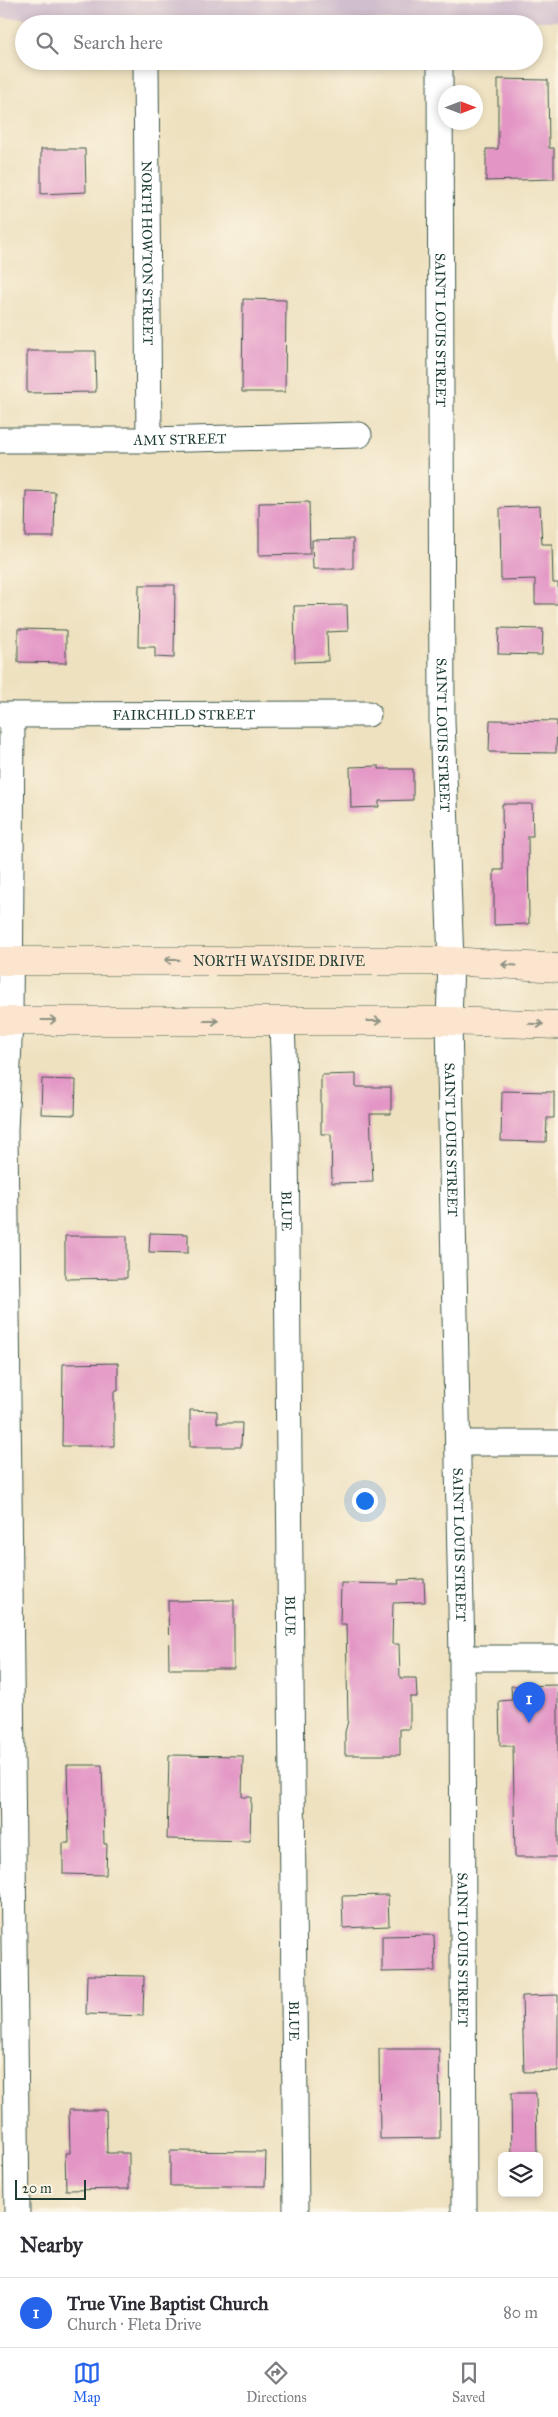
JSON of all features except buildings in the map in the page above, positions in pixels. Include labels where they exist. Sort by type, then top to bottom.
[{"type":"main road","name":"NORTH WAYSIDE DRIVE","points":[[5,960],[451,961],[558,968]]},
{"type":"main road","points":[[5,1020],[449,1021],[558,1025]]},
{"type":"street","name":"NORTH HOWTON STREET","points":[[146,70],[149,440]]},
{"type":"street","name":"SAINT LOUIS STREET","points":[[440,70],[442,712],[451,961],[449,1021],[459,1443],[462,1658],[464,2212]]},
{"type":"street","name":"AMY STREET","points":[[0,440],[149,440],[359,435]]},
{"type":"street","name":"FAIRCHILD STREET","points":[[6,715],[368,714]]},
{"type":"street","points":[[6,715],[5,1131],[17,2212]]},
{"type":"street","name":"BLUE","points":[[282,1021],[287,1159],[296,2212]]},
{"type":"street","points":[[459,1443],[558,1443]]},
{"type":"street","points":[[462,1658],[558,1658]]},
{"type":"shaded area","points":[[0,0],[558,0],[558,21],[543,21],[543,15],[15,15],[15,18],[0,18]]},
{"type":"place","name":"True Vine Baptist Church","points":[[529,1723]]}]
